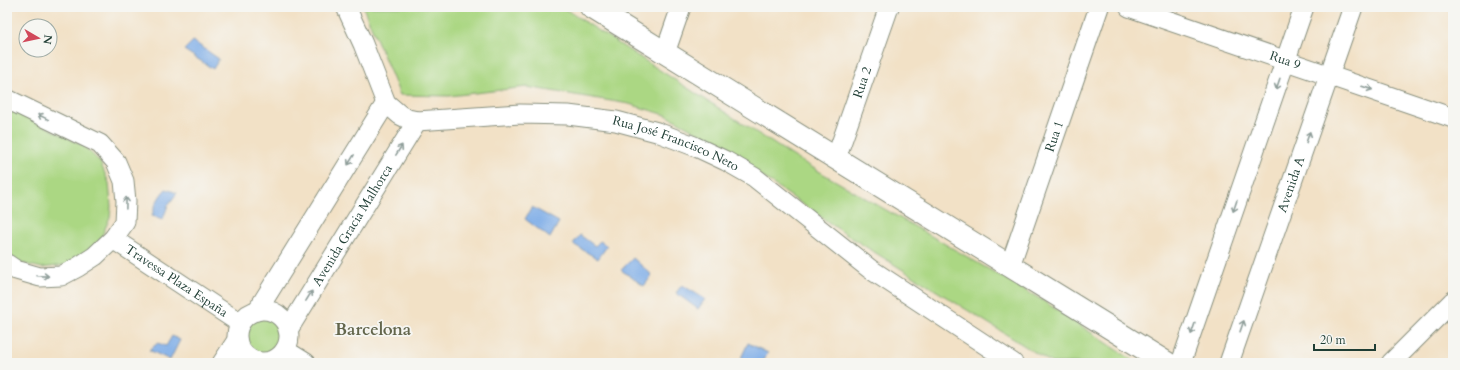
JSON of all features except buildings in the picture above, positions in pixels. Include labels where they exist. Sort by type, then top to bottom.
[{"type":"street","name":"Rua José Francisco Neto","points":[[346,7],[363,44],[386,103],[400,115],[417,121],[512,114],[568,115],[616,121],[657,132],[694,146],[726,161],[754,177],[870,269],[1012,363]]},
{"type":"street","points":[[591,7],[1167,363]]},
{"type":"street","points":[[665,52],[681,7]]},
{"type":"street","name":"Rua 2","points":[[836,158],[889,7]]},
{"type":"street","name":"Rua 1","points":[[1010,266],[1099,7]]},
{"type":"street","name":"Rua 9","points":[[1129,7],[1447,115]]},
{"type":"street","points":[[1181,363],[1304,7]]},
{"type":"street","name":"Avenida A","points":[[1229,363],[1353,7]]},
{"type":"street","points":[[7,99],[100,144],[116,162],[124,181],[126,201],[125,222],[114,239],[95,256],[78,267],[61,276],[40,277],[16,270],[7,264]]},
{"type":"street","points":[[257,311],[386,103]]},
{"type":"street","name":"Avenida Gracia Malhorca","points":[[288,330],[417,121]]},
{"type":"street","name":"Travessa Plaza España","points":[[114,239],[239,331]]},
{"type":"street","points":[[1391,363],[1453,301]]},
{"type":"street","points":[[222,363],[246,316],[257,311],[271,311],[279,316],[285,322],[289,338],[285,350],[276,359],[268,362],[260,362],[252,360],[239,348],[239,331]]},
{"type":"street","points":[[285,350],[306,363]]},
{"type":"green space","points":[[363,7],[562,7],[796,158],[1042,300],[1137,363],[1052,363],[847,235],[699,133],[666,115],[629,104],[527,87],[449,96],[400,95]]},
{"type":"green space","points":[[7,107],[84,146],[100,162],[109,183],[111,206],[110,217],[101,238],[85,255],[65,265],[42,268],[20,263],[7,253]]},
{"type":"green space","points":[[264,317],[277,323],[283,336],[277,349],[264,355],[251,349],[245,336],[251,323]]},
{"type":"water","points":[[193,41],[219,59],[213,69],[184,50]]},
{"type":"water","points":[[166,189],[177,193],[168,205],[163,219],[152,216],[157,201]]},
{"type":"water","points":[[532,207],[559,222],[550,238],[525,219]]},
{"type":"water","points":[[580,235],[595,246],[600,241],[607,246],[598,259],[573,244]]},
{"type":"water","points":[[633,258],[652,275],[644,286],[621,270]]},
{"type":"water","points":[[682,285],[705,299],[698,309],[676,293]]},
{"type":"water","points":[[172,336],[180,340],[170,360],[149,350],[158,343],[166,346]]},
{"type":"water","points":[[748,343],[768,353],[762,363],[750,363],[741,358]]},
{"type":"district","name":"Barcelona","points":[[373,329]]}]
